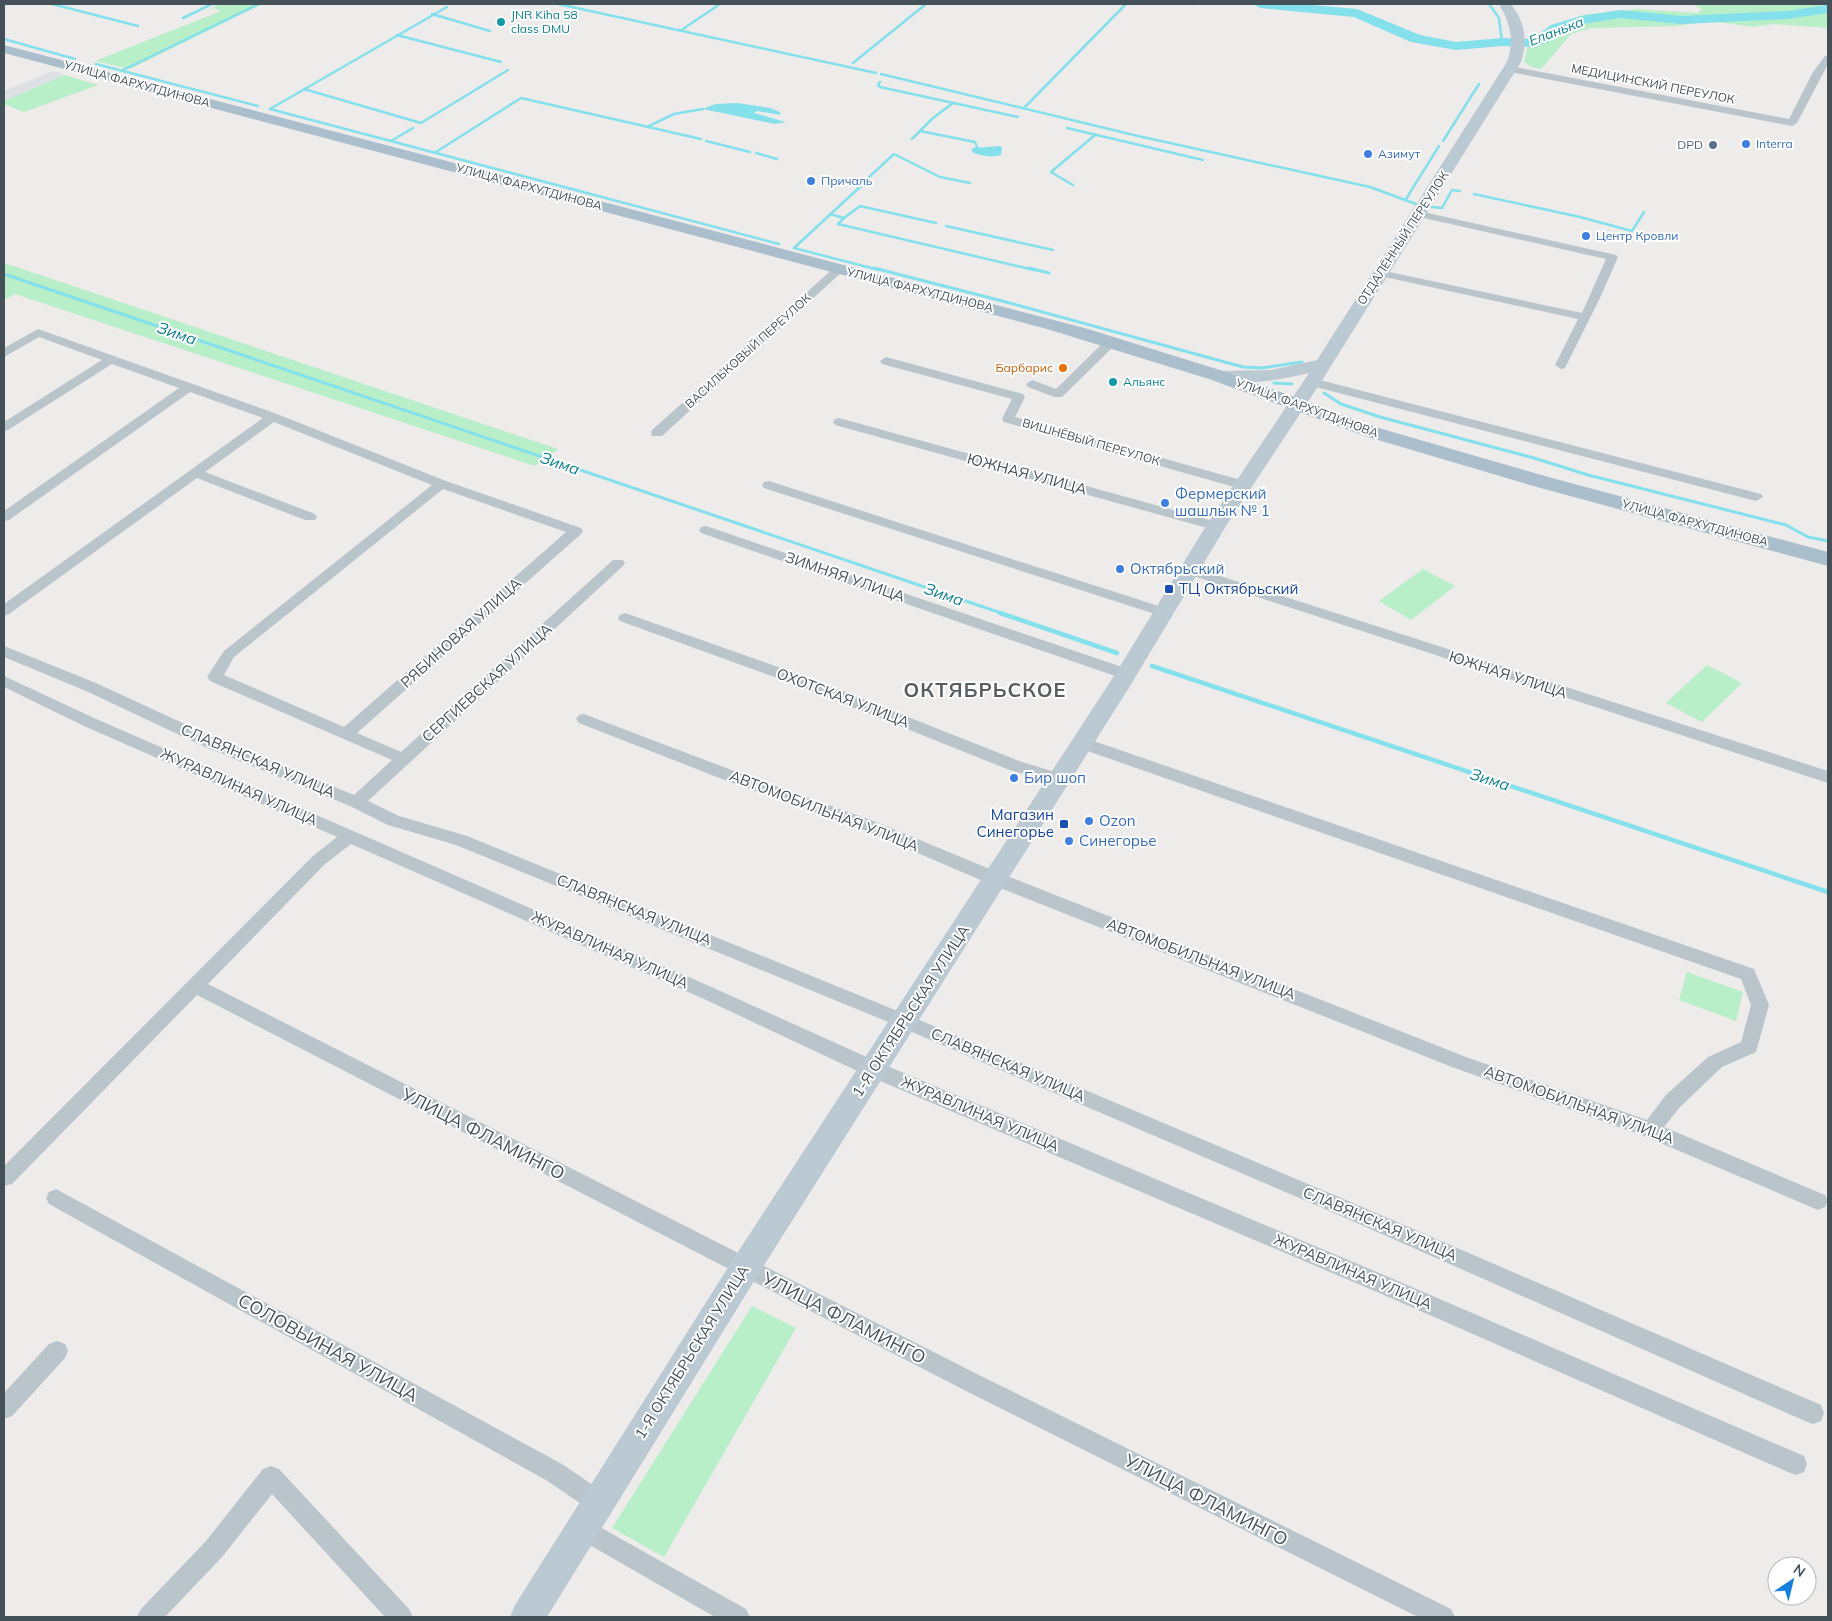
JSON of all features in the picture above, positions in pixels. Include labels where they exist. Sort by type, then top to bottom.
[{"type":"main road","name":"УЛИЦА ФАРХУТДИНОВА","points":[[4,49],[1112,341],[1219,376],[1368,431],[1466,460],[1828,559]]},
{"type":"street","name":"ОТДАЛЁННЫЙ ПЕРЕУЛОК","points":[[1296,406],[1510,69],[1518,53],[1519,33],[1510,9],[1506,4]]},
{"type":"street","name":"МЕДИЦИНСКИЙ ПЕРЕУЛОК","points":[[1510,69],[1792,123],[1818,72],[1828,58]]},
{"type":"street","points":[[1419,214],[1612,257],[1601,288],[1584,317],[1561,365]]},
{"type":"street","name":"ВАСИЛЬКОВЫЙ ПЕРЕУЛОК","points":[[657,433],[840,269]]},
{"type":"street","points":[[1380,272],[1584,317]]},
{"type":"street","points":[[4,353],[38,333],[273,417],[442,484],[229,654],[215,677],[404,759]]},
{"type":"street","points":[[1032,384],[1058,394],[1112,341]]},
{"type":"street","points":[[4,427],[110,360]]},
{"type":"street","name":"ВИШНЁВЫЙ ПЕРЕУЛОК","points":[[886,361],[1019,397],[1008,419],[1243,484]]},
{"type":"street","points":[[1219,376],[1260,376],[1306,370],[1322,364]]},
{"type":"street","points":[[1312,382],[1756,497]]},
{"type":"street","points":[[4,517],[189,387]]},
{"type":"street","name":"1-Я ОКТЯБРЬСКАЯ УЛИЦА","points":[[528,1617],[745,1268],[996,879],[1126,674],[1216,526],[1296,406]]},
{"type":"street","points":[[4,611],[273,417]]},
{"type":"street","name":"ЮЖНАЯ УЛИЦА","points":[[839,422],[1216,526]]},
{"type":"street","points":[[195,473],[310,517]]},
{"type":"street","name":"РЯБИНОВАЯ УЛИЦА","points":[[346,734],[576,531],[442,484]]},
{"type":"street","points":[[769,485],[1163,612]]},
{"type":"street","name":"ЗИМНЯЯ УЛИЦА","points":[[706,530],[1126,674]]},
{"type":"street","name":"СЕРГИЕВСКАЯ УЛИЦА","points":[[356,802],[618,564]]},
{"type":"street","name":"ЮЖНАЯ УЛИЦА","points":[[1189,570],[1828,777]]},
{"type":"street","name":"ОХОТСКАЯ УЛИЦА","points":[[626,618],[808,683],[1013,765],[1059,779]]},
{"type":"street","name":"СЛАВЯНСКАЯ УЛИЦА","points":[[4,651],[91,687],[209,742],[356,802],[394,821],[461,840],[904,1021],[1357,1214],[1813,1413]]},
{"type":"street","name":"ЖУРАВЛИНАЯ УЛИЦА","points":[[4,681],[89,722],[710,994],[873,1069],[1284,1242],[1796,1464]]},
{"type":"street","name":"АВТОМОБИЛЬНАЯ УЛИЦА","points":[[584,719],[728,775],[870,826],[996,879],[1459,1062],[1650,1130],[1818,1201]]},
{"type":"street","points":[[1082,743],[1748,974],[1760,1005],[1749,1047],[1715,1062],[1673,1101],[1650,1130]]},
{"type":"street","points":[[5,1178],[319,860],[350,836]]},
{"type":"street","name":"УЛИЦА ФЛАМИНГО","points":[[195,986],[745,1268],[1266,1531],[1443,1617]]},
{"type":"street","name":"СОЛОВЬИНАЯ УЛИЦА","points":[[56,1198],[554,1472],[598,1502]]},
{"type":"street","points":[[4,1408],[57,1351]]},
{"type":"street","points":[[149,1617],[214,1549],[271,1477],[401,1617]]},
{"type":"street","points":[[582,1528],[738,1617]]},
{"type":"shaded area","points":[[53,71],[65,75],[4,101],[4,91]]},
{"type":"green space","points":[[219,4],[262,4],[130,69],[95,61],[221,11],[214,8],[205,12]]},
{"type":"green space","points":[[1692,4],[1828,4],[1828,28],[1774,24],[1754,27],[1710,21],[1677,26],[1591,28],[1571,34],[1541,69],[1534,68],[1524,62],[1530,38],[1553,25],[1587,14],[1614,13],[1635,9],[1698,13],[1702,9]]},
{"type":"green space","points":[[65,75],[98,85],[24,112],[4,104],[4,101]]},
{"type":"green space","points":[[4,263],[558,449],[535,466],[15,294],[4,300]]},
{"type":"green space","points":[[1423,569],[1455,586],[1411,620],[1379,601]]},
{"type":"green space","points":[[1707,665],[1742,683],[1702,722],[1666,703]]},
{"type":"green space","points":[[1687,972],[1743,992],[1736,1021],[1679,1000]]},
{"type":"green space","points":[[752,1306],[796,1328],[664,1557],[612,1528]]},
{"type":"water","points":[[737,103],[770,108],[780,112],[780,115],[757,111],[754,113],[786,122],[775,124],[703,109],[715,104]]},
{"type":"water","points":[[1000,146],[1002,148],[1001,155],[997,156],[979,155],[972,152],[972,148]]},
{"type":"waterway","points":[[52,4],[138,26]]},
{"type":"waterway","points":[[183,18],[212,4]]},
{"type":"waterway","points":[[123,70],[259,4]]},
{"type":"waterway","points":[[558,4],[681,31]]},
{"type":"waterway","points":[[681,31],[720,4]]},
{"type":"waterway","points":[[853,63],[926,4]]},
{"type":"waterway","points":[[1024,108],[1126,4]]},
{"type":"waterway","name":"Еланька","points":[[1260,4],[1357,13],[1416,39],[1456,46],[1502,42],[1534,43],[1543,39],[1556,28],[1581,20],[1620,14],[1682,20],[1787,15],[1828,9]]},
{"type":"waterway","points":[[1489,4],[1499,18],[1502,42]]},
{"type":"waterway","points":[[434,15],[447,7]]},
{"type":"waterway","points":[[398,35],[434,15]]},
{"type":"waterway","points":[[434,15],[490,31]]},
{"type":"waterway","points":[[681,31],[876,73]]},
{"type":"waterway","points":[[304,89],[398,35]]},
{"type":"waterway","points":[[398,35],[501,62]]},
{"type":"waterway","points":[[4,39],[75,59]]},
{"type":"waterway","points":[[96,64],[258,106]]},
{"type":"waterway","points":[[304,89],[421,123],[508,70]]},
{"type":"waterway","points":[[881,74],[1138,136],[1370,187],[1416,204]]},
{"type":"waterway","points":[[880,82],[878,85],[880,87],[1018,117]]},
{"type":"waterway","points":[[1443,141],[1479,84]]},
{"type":"waterway","points":[[304,89],[270,109],[779,244]]},
{"type":"waterway","points":[[436,152],[521,98],[701,139]]},
{"type":"waterway","points":[[920,131],[933,118],[953,103]]},
{"type":"waterway","points":[[649,126],[674,114],[703,109]]},
{"type":"waterway","points":[[391,141],[413,128]]},
{"type":"waterway","points":[[1067,128],[1203,160]]},
{"type":"waterway","points":[[912,139],[920,131]]},
{"type":"waterway","points":[[920,131],[975,142],[977,147]]},
{"type":"waterway","points":[[1073,185],[1051,172],[1095,135]]},
{"type":"waterway","points":[[706,141],[750,152]]},
{"type":"waterway","points":[[1406,199],[1439,146]]},
{"type":"waterway","points":[[756,153],[777,159]]},
{"type":"waterway","points":[[867,179],[894,154],[940,177],[970,183]]},
{"type":"waterway","points":[[831,214],[862,185]]},
{"type":"waterway","points":[[1432,207],[1442,208],[1452,190],[1460,191]]},
{"type":"waterway","points":[[1474,194],[1580,217],[1632,231],[1644,212]]},
{"type":"waterway","points":[[844,218],[860,206],[936,223]]},
{"type":"waterway","points":[[831,214],[844,218]]},
{"type":"waterway","points":[[831,214],[794,248],[879,270]]},
{"type":"waterway","points":[[844,218],[838,224],[1034,270]]},
{"type":"waterway","points":[[946,226],[1053,250]]},
{"type":"waterway","points":[[874,268],[1243,367],[1262,368],[1302,362]]},
{"type":"waterway","points":[[1029,268],[1049,273]]},
{"type":"waterway","name":"Зима","points":[[4,274],[1004,614]]},
{"type":"waterway","points":[[1274,383],[1292,384]]},
{"type":"waterway","points":[[1324,393],[1341,404],[1380,417],[1534,458],[1588,475],[1786,525],[1808,537],[1828,541]]},
{"type":"waterway","name":"Зима","points":[[1000,613],[1117,653]]},
{"type":"waterway","name":"Зима","points":[[1152,666],[1828,892]]},
{"type":"place","name":"JNR Kiha 58 class DMU","points":[[501,22]]},
{"type":"place","name":"Interra","points":[[1746,144]]},
{"type":"place","name":"DPD","points":[[1713,145]]},
{"type":"place","name":"Азимут","points":[[1368,154]]},
{"type":"place","name":"Причаль","points":[[811,181]]},
{"type":"place","name":"Центр Кровли","points":[[1586,236]]},
{"type":"place","name":"Барбарис","points":[[1063,368]]},
{"type":"place","name":"Альянс","points":[[1113,382]]},
{"type":"place","name":"Фермерский шашлык № 1","points":[[1165,503]]},
{"type":"place","name":"Октябрьский","points":[[1120,569]]},
{"type":"place","name":"ТЦ Октябрьский","points":[[1169,589]]},
{"type":"place","name":"Бир шоп","points":[[1014,778]]},
{"type":"place","name":"Ozon","points":[[1089,821]]},
{"type":"place","name":"Магазин Синегорье","points":[[1064,824]]},
{"type":"place","name":"Синегорье","points":[[1069,841]]},
{"type":"district","name":"ОКТЯБРЬСКОЕ","points":[[985,690]]}]
